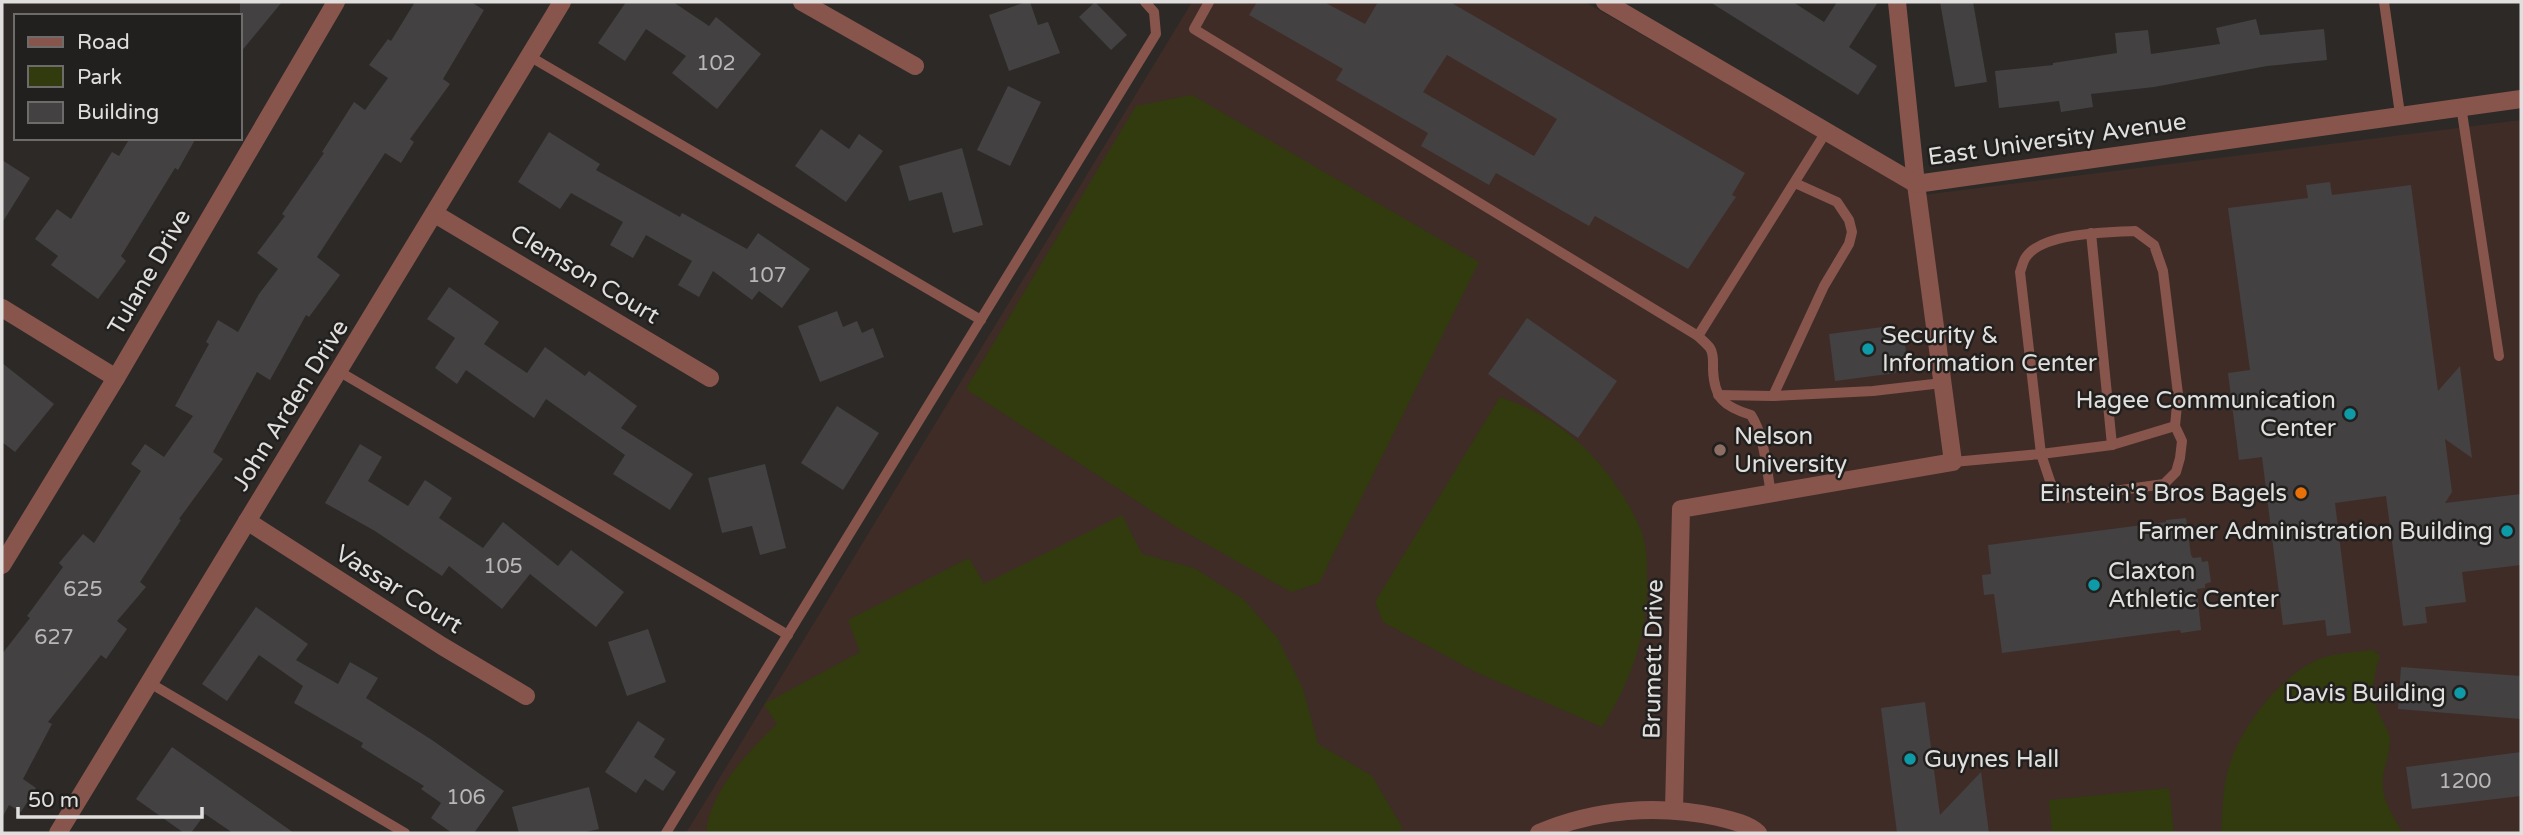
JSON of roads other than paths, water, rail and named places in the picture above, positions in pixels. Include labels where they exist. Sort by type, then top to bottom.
[{"type":"street","name":"Tulane Drive","points":[[2,565],[116,378],[336,2]]},
{"type":"street","name":"John Arden Drive","points":[[60,832],[148,682],[340,372],[562,2]]},
{"type":"street","points":[[802,2],[915,66]]},
{"type":"street","name":"East University Avenue","points":[[1605,2],[1916,184],[2521,99]]},
{"type":"street","points":[[1770,493],[1952,462],[1916,184],[1897,2]]},
{"type":"street","name":"Clemson Court","points":[[435,214],[710,378]]},
{"type":"street","points":[[2,308],[116,378]]},
{"type":"street","name":"Brumett Drive","points":[[1674,810],[1681,509],[1770,493]]},
{"type":"street","name":"Vassar Court","points":[[247,522],[526,696]]},
{"type":"street","points":[[1539,833],[1564,822],[1602,814],[1653,809],[1727,819],[1758,833]]},
{"type":"lane","points":[[666,833],[1156,34],[1154,12],[1145,2]]},
{"type":"lane","points":[[1209,2],[1194,29],[1698,336],[1710,348],[1713,356],[1713,380],[1718,394],[1727,406],[1751,415],[1755,421],[1761,438],[1770,493]]},
{"type":"lane","points":[[2384,2],[2400,114]]},
{"type":"lane","points":[[529,56],[981,320]]},
{"type":"lane","points":[[2461,106],[2499,356]]},
{"type":"lane","points":[[1698,336],[1826,132]]},
{"type":"lane","points":[[1773,396],[1852,232],[1849,220],[1837,202],[1795,183]]},
{"type":"lane","points":[[2135,231],[2154,245],[2163,271],[2178,394],[2175,426],[2182,440],[2180,458],[2176,472],[2164,484],[2064,498],[2051,484],[2041,454],[2020,272],[2026,256],[2042,243],[2091,233],[2135,231]]},
{"type":"lane","points":[[2091,233],[2112,445]]},
{"type":"lane","points":[[340,372],[788,635]]},
{"type":"lane","points":[[1718,394],[1773,396],[1873,391],[1942,383]]},
{"type":"lane","points":[[1952,462],[2112,445],[2175,426]]},
{"type":"lane","points":[[148,682],[405,833]]},
{"type":"place","name":"Security & Information Center","points":[[1868,349]]},
{"type":"place","name":"Hagee Communication Center","points":[[2350,414]]},
{"type":"place","name":"Nelson University","points":[[1720,450]]},
{"type":"place","name":"Einstein's Bros Bagels","points":[[2301,493]]},
{"type":"place","name":"Farmer Administration Building","points":[[2507,531]]},
{"type":"place","name":"Claxton Athletic Center","points":[[2094,585]]},
{"type":"place","name":"Davis Building","points":[[2460,693]]},
{"type":"place","name":"Guynes Hall","points":[[1910,759]]}]
